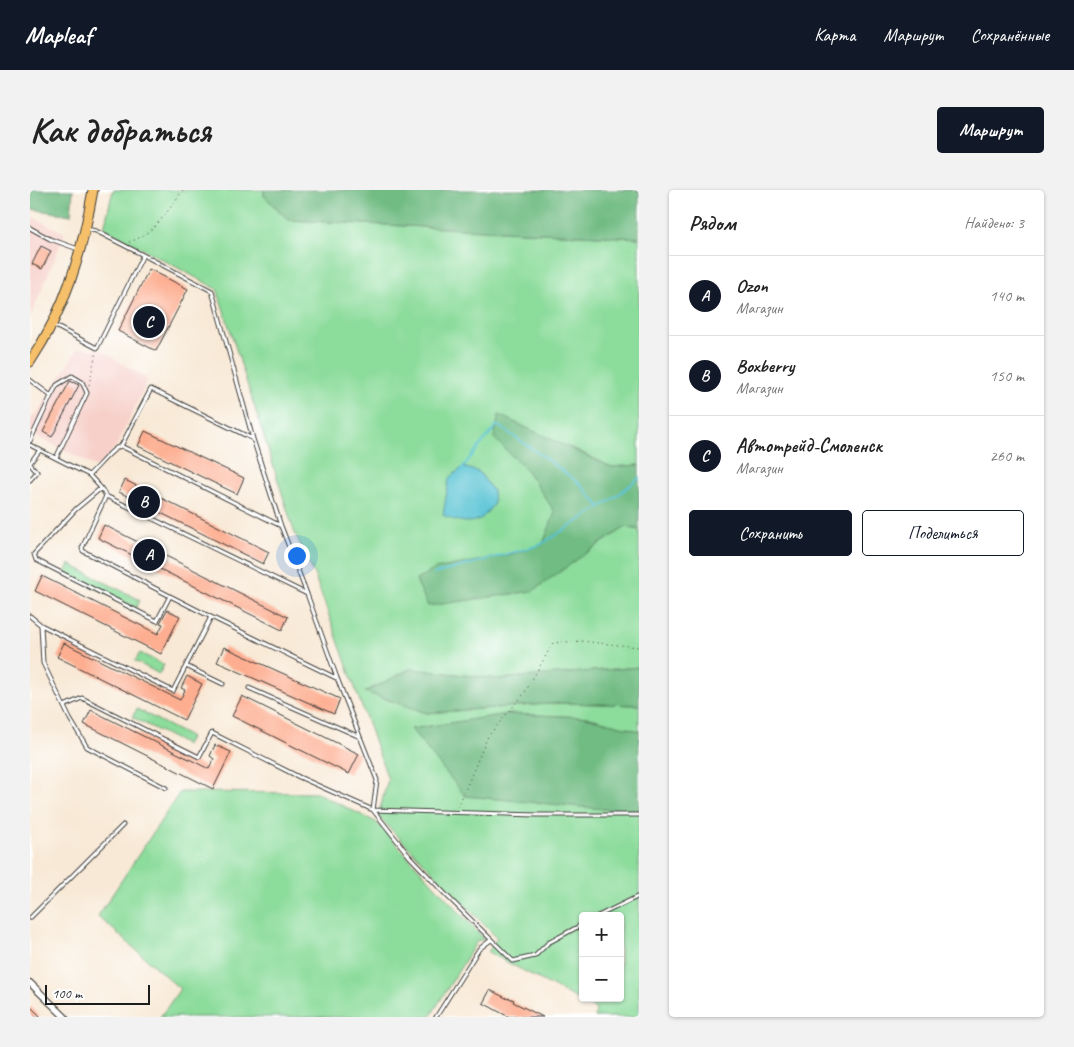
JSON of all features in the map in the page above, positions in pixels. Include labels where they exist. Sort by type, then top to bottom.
[{"type":"main road","points":[[30,362],[52,325],[67,293],[81,250],[93,190]]},
{"type":"street","points":[[30,983],[65,1017]]},
{"type":"lane","points":[[30,228],[50,239],[81,250]]},
{"type":"lane","points":[[86,229],[143,254],[212,291],[253,439],[281,526],[377,780],[373,810],[410,857],[513,961],[535,956],[548,944],[579,926]]},
{"type":"lane","points":[[52,325],[97,348],[143,254]]},
{"type":"lane","points":[[30,441],[57,385],[72,376],[82,382],[88,393],[56,458]]},
{"type":"lane","points":[[30,380],[51,396]]},
{"type":"lane","points":[[121,446],[151,389],[253,439]]},
{"type":"lane","points":[[30,445],[89,474],[106,496],[307,594]]},
{"type":"lane","points":[[89,474],[116,447],[121,446],[281,526]]},
{"type":"lane","points":[[30,480],[37,472],[30,463],[40,450]]},
{"type":"lane","points":[[30,558],[76,509],[101,488]]},
{"type":"lane","points":[[106,496],[82,548],[83,551],[211,617],[337,678]]},
{"type":"lane","points":[[34,554],[36,560],[157,621],[170,596]]},
{"type":"lane","points":[[30,616],[41,625],[173,691],[211,617]]},
{"type":"lane","points":[[41,625],[43,663],[70,719],[87,747],[166,788]]},
{"type":"lane","points":[[186,666],[223,684]]},
{"type":"lane","points":[[249,688],[361,738]]},
{"type":"lane","points":[[64,706],[82,698],[199,757],[212,733],[299,777],[373,810],[537,815],[639,815]]},
{"type":"lane","points":[[30,918],[123,825]]},
{"type":"lane","points":[[606,912],[639,896]]},
{"type":"lane","points":[[436,1017],[478,949],[491,940]]},
{"type":"path","points":[[121,244],[138,239],[158,224],[183,190]]},
{"type":"path","points":[[88,393],[97,348]]},
{"type":"path","points":[[455,812],[488,736],[524,694],[553,643],[580,642],[639,647]]},
{"type":"shaded area","points":[[30,216],[65,233],[30,318]]},
{"type":"shaded area","points":[[78,348],[103,351],[148,380],[117,445],[97,467],[30,433],[30,420],[38,412]]},
{"type":"green space","points":[[30,190],[73,190],[71,215],[30,209]]},
{"type":"green space","points":[[113,190],[264,190],[264,196],[289,220],[639,238],[639,465],[611,467],[572,448],[494,438],[527,471],[556,512],[543,544],[508,555],[589,551],[626,527],[639,530],[639,667],[500,679],[410,669],[365,692],[427,713],[561,703],[639,705],[639,731],[586,717],[508,714],[412,729],[603,809],[639,810],[639,1017],[595,1017],[596,1009],[583,1002],[624,1002],[624,912],[579,912],[579,1000],[488,952],[497,938],[378,816],[388,779],[314,574],[294,531],[217,289],[104,228]]},
{"type":"green space","points":[[264,190],[639,190],[639,238],[289,220],[264,196]]},
{"type":"green space","points":[[499,415],[611,467],[639,465],[639,530],[626,527],[533,591],[428,606],[416,580],[435,569],[508,555],[543,544],[555,512],[527,471],[494,438]]},
{"type":"green space","points":[[69,564],[140,600],[136,608],[65,573]]},
{"type":"green space","points":[[140,653],[164,665],[159,674],[135,661]]},
{"type":"green space","points":[[639,667],[639,705],[561,703],[427,713],[365,692],[410,669],[500,679]]},
{"type":"green space","points":[[137,709],[190,737],[186,745],[132,717]]},
{"type":"green space","points":[[508,714],[586,717],[639,731],[639,810],[603,809],[465,796],[411,729]]},
{"type":"green space","points":[[180,792],[317,793],[376,822],[484,939],[477,941],[430,1017],[160,1017],[180,989],[98,916]]},
{"type":"water","points":[[463,467],[479,472],[493,491],[494,504],[479,520],[458,521],[443,515],[449,478]]},
{"type":"building","points":[[41,246],[51,251],[42,269],[32,264]]},
{"type":"building","points":[[149,269],[188,289],[156,351],[118,331]]},
{"type":"building","points":[[70,381],[79,385],[52,437],[43,432]]},
{"type":"building","points":[[145,431],[244,478],[237,494],[138,446]]},
{"type":"building","points":[[125,480],[269,552],[263,564],[119,492]]},
{"type":"building","points":[[104,525],[288,617],[282,630],[98,538]]},
{"type":"building","points":[[42,576],[158,634],[163,624],[160,623],[167,610],[180,616],[161,654],[35,591]]},
{"type":"building","points":[[64,643],[180,700],[185,690],[181,688],[187,676],[202,684],[184,720],[57,657]]},
{"type":"building","points":[[224,647],[340,699],[334,714],[217,662]]},
{"type":"building","points":[[242,696],[359,754],[349,774],[232,716]]},
{"type":"building","points":[[91,710],[209,769],[214,759],[210,756],[215,745],[231,752],[213,789],[84,724]]},
{"type":"building","points":[[490,990],[514,1000],[513,1002],[543,1017],[509,1017],[483,1003]]},
{"type":"building","points":[[30,1006],[41,1017],[30,1017]]},
{"type":"waterway","points":[[462,468],[497,425],[580,484],[600,507]]},
{"type":"waterway","points":[[434,574],[540,545],[613,499],[639,478]]},
{"type":"place","name":"Автотрейд-Смоленск","points":[[149,322]]},
{"type":"place","name":"Boxberry","points":[[144,502]]},
{"type":"place","name":"Ozon","points":[[149,555]]}]
